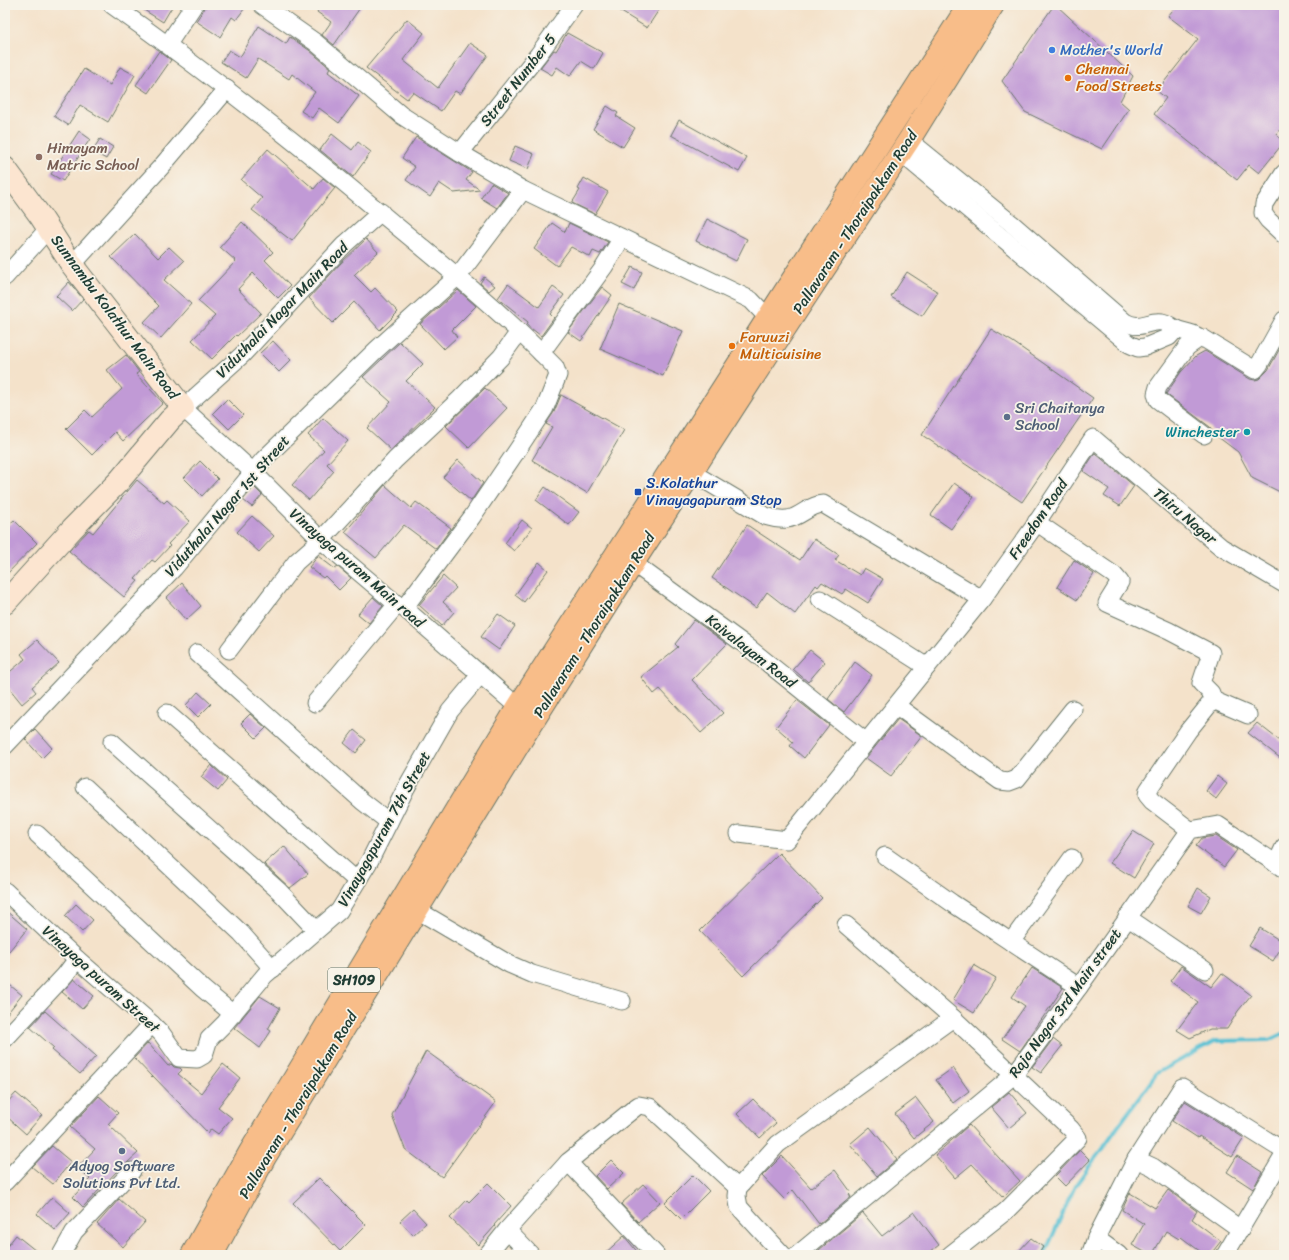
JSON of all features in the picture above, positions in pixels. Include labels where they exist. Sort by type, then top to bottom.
[{"type":"main road","name":"Pallavaram - Thoraipakkam Road","points":[[212,1255],[265,1157],[417,910],[527,713],[633,563],[691,472],[762,345],[768,318],[969,5]]},
{"type":"main road","name":"Pallavaram - Thoraipakkam Road","points":[[192,1255],[254,1145],[762,345],[905,147],[993,5]]},
{"type":"street","points":[[112,5],[168,44],[227,89],[381,212],[458,276],[519,332],[555,367],[558,375],[545,408],[472,517],[401,607],[394,608],[315,703]]},
{"type":"street","points":[[168,44],[194,5]]},
{"type":"street","points":[[262,5],[315,42],[401,115],[460,153],[523,190],[751,300],[768,318]]},
{"type":"street","name":"Street Number 5","points":[[460,153],[538,55],[574,5]]},
{"type":"street","points":[[72,265],[161,167],[227,89]]},
{"type":"street","points":[[905,147],[1011,223],[1125,322],[1137,326],[1160,322],[1169,324],[1176,329],[1184,330],[1203,338],[1255,370],[1284,320]]},
{"type":"street","name":"Sunnambu Kolathur Main Road","points":[[5,169],[72,265],[183,408],[170,420],[119,481],[72,529],[6,601]]},
{"type":"street","points":[[1284,173],[1264,204],[1263,214],[1284,235]]},
{"type":"street","name":"Viduthalai Nagar 1st Street","points":[[5,746],[174,568],[264,459],[376,350],[458,276],[523,190]]},
{"type":"street","name":"Viduthalai Nagar Main Road","points":[[183,408],[242,355],[344,245],[381,212]]},
{"type":"street","points":[[5,277],[48,229]]},
{"type":"street","points":[[541,353],[604,267],[622,238]]},
{"type":"street","points":[[229,650],[296,562],[321,540],[395,460],[460,399],[496,362],[519,332]]},
{"type":"street","points":[[1200,338],[1187,348],[1158,387],[1156,394],[1158,400],[1204,435]]},
{"type":"street","name":"Vinayaga puram Main road","points":[[183,408],[252,472],[321,540],[527,713]]},
{"type":"street","name":"Freedom Road","points":[[739,834],[787,840],[897,706],[982,599],[1093,438]]},
{"type":"street","name":"Thiru Nagar","points":[[1093,438],[1221,547],[1284,584]]},
{"type":"street","points":[[691,472],[765,516],[776,520],[789,519],[815,505],[823,504],[982,599]]},
{"type":"street","points":[[1036,522],[1114,575],[1120,582],[1107,603],[1169,631],[1211,653],[1201,683],[1211,693],[1213,700]]},
{"type":"street","name":"Kaivalayam Road","points":[[633,563],[747,647],[866,742]]},
{"type":"street","points":[[820,599],[927,667]]},
{"type":"street","points":[[197,653],[362,801],[389,822]]},
{"type":"street","name":"Vinayagapuram 7th Street","points":[[197,1059],[204,1054],[209,1039],[233,1014],[252,990],[273,969],[339,911],[370,860],[406,788],[450,711],[480,675]]},
{"type":"street","points":[[1213,700],[1248,715]]},
{"type":"street","points":[[1213,700],[1188,731],[1148,790],[1147,795],[1152,801],[1190,830],[1218,825],[1280,867],[1284,847]]},
{"type":"street","points":[[897,706],[1000,781],[1009,782],[1017,779],[1072,709]]},
{"type":"street","points":[[167,714],[357,881]]},
{"type":"street","points":[[112,742],[279,891],[316,930]]},
{"type":"street","points":[[85,788],[241,933],[273,969]]},
{"type":"street","name":"Raja Nagar 3rd Main street","points":[[797,1255],[1014,1075],[1079,987],[1127,917],[1190,830]]},
{"type":"street","points":[[37,834],[203,989],[233,1014]]},
{"type":"street","points":[[885,856],[952,903],[1079,987]]},
{"type":"street","points":[[1011,942],[1072,858]]},
{"type":"street","name":"Vinayaga puram Street","points":[[7,895],[77,959],[152,1024],[162,1034],[179,1058],[197,1059]]},
{"type":"street","points":[[417,910],[509,964],[532,974],[622,1001]]},
{"type":"street","points":[[1127,917],[1205,970]]},
{"type":"street","points":[[846,925],[953,1018],[1071,1129],[1078,1138],[1006,1211],[950,1255]]},
{"type":"street","points":[[5,1039],[65,975],[77,959]]},
{"type":"street","points":[[783,1255],[739,1207],[737,1196],[738,1188],[778,1144],[953,1018]]},
{"type":"street","points":[[5,1182],[152,1024]]},
{"type":"street","points":[[1090,1255],[1096,1238],[1136,1158],[1182,1087],[1284,1151]]},
{"type":"street","points":[[487,1255],[507,1230],[568,1162],[639,1105],[650,1107],[738,1188]]},
{"type":"street","points":[[1225,1255],[1284,1154]]},
{"type":"street","points":[[1136,1158],[1152,1167],[1240,1229]]},
{"type":"street","points":[[568,1162],[656,1255]]},
{"type":"street","points":[[61,1255],[74,1232],[132,1171]]},
{"type":"street","points":[[507,1230],[531,1255]]},
{"type":"street","points":[[1096,1238],[1119,1255]]},
{"type":"building","points":[[136,5],[173,5],[163,22]]},
{"type":"building","points":[[207,5],[247,5],[236,20],[232,17],[220,37],[196,21]]},
{"type":"building","points":[[321,5],[362,5],[334,45],[322,35],[331,22],[317,12]]},
{"type":"building","points":[[610,5],[662,5],[647,28]]},
{"type":"building","name":"Chennai Food Streets","points":[[1054,5],[1056,5],[1133,76],[1120,101],[1129,109],[1102,149],[1025,112],[1002,81]]},
{"type":"building","points":[[1177,5],[1284,5],[1284,126],[1276,135],[1284,142],[1259,173],[1249,165],[1237,180],[1154,114],[1166,98],[1157,91],[1198,39],[1168,16]]},
{"type":"building","points":[[407,19],[424,33],[403,60],[438,88],[470,43],[488,55],[460,94],[455,91],[441,111],[413,92],[407,99],[366,68]]},
{"type":"building","points":[[259,26],[286,44],[290,37],[309,50],[330,68],[328,72],[359,96],[339,123],[319,108],[312,118],[301,111],[315,92],[292,74],[289,79],[258,59],[246,78],[221,62],[229,50],[240,57]]},
{"type":"building","points":[[567,33],[603,53],[594,69],[581,61],[570,76],[557,67],[552,75],[540,68],[554,50],[556,51]]},
{"type":"building","points":[[159,51],[171,60],[148,93],[136,85]]},
{"type":"building","points":[[120,67],[135,75],[108,122],[80,105],[68,125],[54,116],[84,69],[110,85]]},
{"type":"building","points":[[607,106],[618,113],[616,116],[635,128],[623,147],[593,129]]},
{"type":"building","points":[[679,120],[747,158],[739,172],[671,135]]},
{"type":"building","points":[[79,131],[90,139],[63,181],[51,174]]},
{"type":"building","points":[[332,134],[352,150],[358,142],[371,152],[353,177],[320,150]]},
{"type":"building","points":[[416,137],[472,172],[466,180],[480,190],[454,193],[439,183],[430,197],[406,180],[415,167],[402,158]]},
{"type":"building","points":[[100,139],[113,147],[106,159],[92,151]]},
{"type":"building","points":[[515,146],[534,154],[528,169],[509,161]]},
{"type":"building","points":[[268,149],[314,189],[323,178],[335,188],[292,241],[252,210],[262,198],[241,180]]},
{"type":"building","points":[[584,178],[608,192],[595,214],[572,203],[580,190],[578,189]]},
{"type":"building","points":[[491,183],[508,193],[497,208],[481,198]]},
{"type":"building","points":[[707,219],[747,239],[736,261],[696,241]]},
{"type":"building","points":[[242,222],[273,252],[265,260],[290,286],[278,298],[253,273],[238,289],[261,313],[212,359],[192,340],[215,316],[198,301],[236,261],[220,247]]},
{"type":"building","points":[[552,223],[565,232],[569,223],[608,242],[600,254],[593,251],[590,257],[571,247],[557,266],[534,249]]},
{"type":"building","points":[[135,234],[158,258],[169,247],[184,261],[164,280],[191,304],[161,338],[144,322],[159,306],[111,257]]},
{"type":"building","points":[[366,239],[378,252],[354,275],[371,292],[375,288],[398,312],[380,330],[354,302],[333,323],[309,298],[339,265]]},
{"type":"building","points":[[632,267],[642,272],[634,290],[622,284]]},
{"type":"building","points":[[907,272],[938,292],[922,316],[891,297]]},
{"type":"building","points":[[484,277],[495,286],[489,291],[480,283]]},
{"type":"building","points":[[69,282],[83,299],[72,311],[56,296]]},
{"type":"building","points":[[508,284],[539,307],[553,287],[564,295],[550,314],[554,318],[541,336],[527,325],[528,322],[498,298]]},
{"type":"building","points":[[602,287],[612,295],[581,341],[568,332]]},
{"type":"building","points":[[458,290],[476,306],[452,330],[457,337],[444,349],[420,324]]},
{"type":"building","points":[[619,304],[683,331],[663,376],[600,349]]},
{"type":"building","name":"Sri Chaitanya School","points":[[991,329],[1013,342],[1093,398],[1022,502],[922,435]]},
{"type":"building","points":[[273,341],[291,360],[279,372],[260,353]]},
{"type":"building","name":"Winchester","points":[[1284,341],[1284,494],[1252,478],[1238,452],[1214,434],[1210,427],[1166,394],[1181,372],[1196,356],[1205,351],[1250,379],[1259,379],[1268,370]]},
{"type":"building","points":[[400,342],[423,364],[406,381],[435,407],[391,450],[367,428],[391,402],[363,377]]},
{"type":"building","points":[[126,355],[139,372],[136,374],[163,403],[123,441],[115,432],[92,455],[66,429],[85,410],[92,417],[122,389],[107,370]]},
{"type":"building","points":[[485,388],[507,408],[469,448],[446,426]]},
{"type":"building","points":[[561,395],[624,430],[587,493],[532,460],[552,427],[546,424],[554,412]]},
{"type":"building","points":[[227,399],[243,415],[229,429],[213,413]]},
{"type":"building","points":[[323,418],[348,441],[327,464],[334,471],[309,500],[292,485],[324,450],[308,435]]},
{"type":"building","points":[[1095,453],[1134,486],[1120,506],[1104,496],[1109,489],[1083,471]]},
{"type":"building","points":[[458,460],[483,483],[471,501],[443,477]]},
{"type":"building","points":[[200,461],[218,479],[202,496],[184,478]]},
{"type":"building","points":[[137,480],[164,503],[167,500],[190,521],[168,544],[170,546],[155,562],[152,560],[135,579],[138,581],[124,597],[69,551],[89,530],[93,533]]},
{"type":"building","points":[[954,483],[974,497],[951,529],[931,515]]},
{"type":"building","points":[[385,485],[411,508],[416,502],[451,528],[436,549],[404,525],[376,558],[345,532]]},
{"type":"building","points":[[254,487],[262,495],[252,507],[243,500]]},
{"type":"building","points":[[545,487],[579,512],[569,525],[536,500]]},
{"type":"building","points":[[252,516],[274,536],[259,552],[237,532]]},
{"type":"building","points":[[14,520],[37,543],[5,576],[5,528]]},
{"type":"building","points":[[522,520],[532,528],[514,551],[505,543]]},
{"type":"building","points":[[747,525],[800,560],[814,539],[839,555],[835,560],[860,575],[864,568],[883,579],[868,603],[846,589],[842,594],[822,582],[818,587],[816,585],[795,614],[767,592],[756,608],[712,578]]},
{"type":"building","points":[[318,556],[335,569],[338,567],[351,578],[339,590],[325,576],[323,578],[309,567]]},
{"type":"building","points":[[1074,560],[1094,574],[1077,600],[1057,587]]},
{"type":"building","points":[[539,562],[548,570],[524,602],[515,595]]},
{"type":"building","points":[[443,576],[456,588],[443,602],[454,612],[442,626],[419,605]]},
{"type":"building","points":[[182,583],[201,606],[186,620],[166,598]]},
{"type":"building","points":[[373,597],[383,606],[369,623],[358,614]]},
{"type":"building","points":[[498,614],[515,626],[499,650],[481,637]]},
{"type":"building","points":[[694,620],[727,644],[692,680],[723,713],[701,733],[660,689],[654,694],[641,677],[678,647],[675,644]]},
{"type":"building","points":[[37,640],[59,663],[32,687],[36,692],[22,704],[5,683],[5,676],[25,659],[21,654]]},
{"type":"building","points":[[810,650],[825,662],[808,682],[793,669]]},
{"type":"building","points":[[855,662],[872,675],[844,712],[828,699]]},
{"type":"building","points":[[198,692],[211,704],[198,717],[186,705]]},
{"type":"building","points":[[797,700],[829,725],[804,758],[790,746],[793,742],[776,727]]},
{"type":"building","points":[[250,714],[266,728],[256,738],[241,723]]},
{"type":"building","points":[[898,719],[922,736],[891,776],[866,758]]},
{"type":"building","points":[[1257,723],[1284,744],[1284,761],[1248,733]]},
{"type":"building","points":[[35,729],[52,748],[42,758],[25,739]]},
{"type":"building","points":[[354,730],[366,740],[356,753],[344,743]]},
{"type":"building","points":[[211,765],[227,780],[218,791],[201,777]]},
{"type":"building","points":[[1217,776],[1227,784],[1216,799],[1206,791]]},
{"type":"building","points":[[1133,831],[1154,844],[1134,878],[1110,863]]},
{"type":"building","points":[[1216,836],[1237,850],[1224,867],[1196,846],[1202,838]]},
{"type":"building","points":[[284,846],[308,874],[290,888],[264,864]]},
{"type":"building","points":[[779,853],[822,898],[743,976],[700,931]]},
{"type":"building","points":[[1198,888],[1211,896],[1201,913],[1188,906]]},
{"type":"building","points":[[76,904],[93,920],[82,932],[65,916]]},
{"type":"building","points":[[5,910],[27,929],[5,956]]},
{"type":"building","points":[[1260,928],[1284,943],[1273,961],[1249,946]]},
{"type":"building","points":[[974,965],[996,978],[974,1013],[953,1000]]},
{"type":"building","points":[[1181,966],[1211,987],[1222,973],[1251,995],[1238,1011],[1227,1029],[1210,1029],[1190,1038],[1177,1030],[1198,1002],[1170,981]]},
{"type":"building","points":[[1032,968],[1063,988],[1020,1051],[1002,1039],[1025,1006],[1012,997]]},
{"type":"building","points":[[74,979],[94,996],[82,1009],[62,992]]},
{"type":"building","points":[[5,981],[22,995],[5,1016]]},
{"type":"building","points":[[260,996],[280,1008],[268,1029],[271,1031],[260,1048],[234,1028]]},
{"type":"building","points":[[45,1011],[96,1056],[80,1074],[52,1050],[54,1048],[30,1027]]},
{"type":"building","points":[[1053,1039],[1062,1046],[1041,1073],[1032,1067]]},
{"type":"building","points":[[148,1043],[168,1066],[171,1064],[174,1067],[180,1068],[182,1070],[178,1074],[201,1093],[223,1064],[240,1078],[218,1107],[232,1118],[218,1134],[211,1129],[208,1133],[134,1058]]},
{"type":"building","points":[[426,1051],[496,1102],[442,1177],[405,1149],[392,1115]]},
{"type":"building","points":[[953,1068],[969,1091],[953,1103],[936,1080]]},
{"type":"building","points":[[1009,1092],[1027,1113],[1009,1128],[991,1107]]},
{"type":"building","points":[[16,1093],[42,1115],[26,1134],[5,1115],[5,1105]]},
{"type":"building","points":[[99,1096],[118,1113],[108,1124],[138,1153],[117,1171],[83,1207],[73,1197],[90,1179],[78,1167],[95,1149],[70,1127]]},
{"type":"building","points":[[916,1098],[934,1122],[914,1138],[895,1114]]},
{"type":"building","points":[[753,1099],[776,1123],[760,1138],[737,1114]]},
{"type":"building","points":[[1185,1101],[1244,1138],[1232,1157],[1199,1136],[1198,1138],[1172,1121]]},
{"type":"building","points":[[969,1125],[1020,1181],[1003,1197],[972,1164],[955,1178],[935,1155]]},
{"type":"building","points":[[870,1127],[897,1159],[877,1176],[850,1144]]},
{"type":"building","points":[[52,1146],[71,1162],[53,1184],[32,1167]]},
{"type":"building","points":[[1080,1150],[1090,1160],[1065,1186],[1055,1176]]},
{"type":"building","points":[[782,1156],[811,1188],[835,1170],[851,1192],[849,1194],[851,1197],[819,1224],[793,1190],[784,1199],[762,1176]]},
{"type":"building","points":[[1237,1156],[1262,1172],[1253,1189],[1227,1172]]},
{"type":"building","points":[[611,1160],[624,1173],[607,1189],[595,1176]]},
{"type":"building","points":[[693,1175],[709,1191],[681,1219],[665,1203]]},
{"type":"building","points":[[319,1178],[366,1225],[340,1251],[293,1203]]},
{"type":"building","points":[[488,1183],[511,1206],[478,1245],[450,1218],[467,1200],[469,1202]]},
{"type":"building","points":[[643,1184],[660,1202],[638,1222],[621,1204]]},
{"type":"building","points":[[1168,1190],[1197,1211],[1192,1219],[1221,1241],[1210,1255],[1205,1255],[1181,1237],[1179,1239],[1166,1231],[1152,1255],[1132,1245],[1144,1224],[1122,1210],[1130,1193],[1155,1208]]},
{"type":"building","points":[[52,1197],[70,1213],[55,1230],[37,1214]]},
{"type":"building","points":[[119,1199],[145,1222],[123,1247],[97,1224]]},
{"type":"building","points":[[413,1209],[426,1223],[413,1235],[400,1221]]},
{"type":"building","points":[[914,1212],[939,1245],[926,1255],[813,1255],[863,1213],[882,1236]]},
{"type":"building","points":[[16,1235],[41,1255],[5,1255],[5,1249]]},
{"type":"building","points":[[624,1236],[640,1255],[603,1255]]},
{"type":"building","points":[[1031,1238],[1043,1247],[1038,1255],[1015,1255]]},
{"type":"waterway","points":[[1044,1255],[1075,1186],[1157,1073],[1215,1041],[1269,1040],[1284,1033]]},
{"type":"place","name":"Mother's World","points":[[1052,50]]},
{"type":"place","name":"Chennai Food Streets","points":[[1068,78]]},
{"type":"place","name":"Himayam Matric School","points":[[39,157]]},
{"type":"place","name":"Faruuzi Multicuisine","points":[[732,346]]},
{"type":"place","name":"Sri Chaitanya School","points":[[1007,417]]},
{"type":"place","name":"Winchester","points":[[1247,432]]},
{"type":"place","name":"S.Kolathur Vinayagapuram Stop","points":[[638,492]]},
{"type":"place","name":"Adyog Software Solutions Pvt Ltd.","points":[[122,1151]]}]
